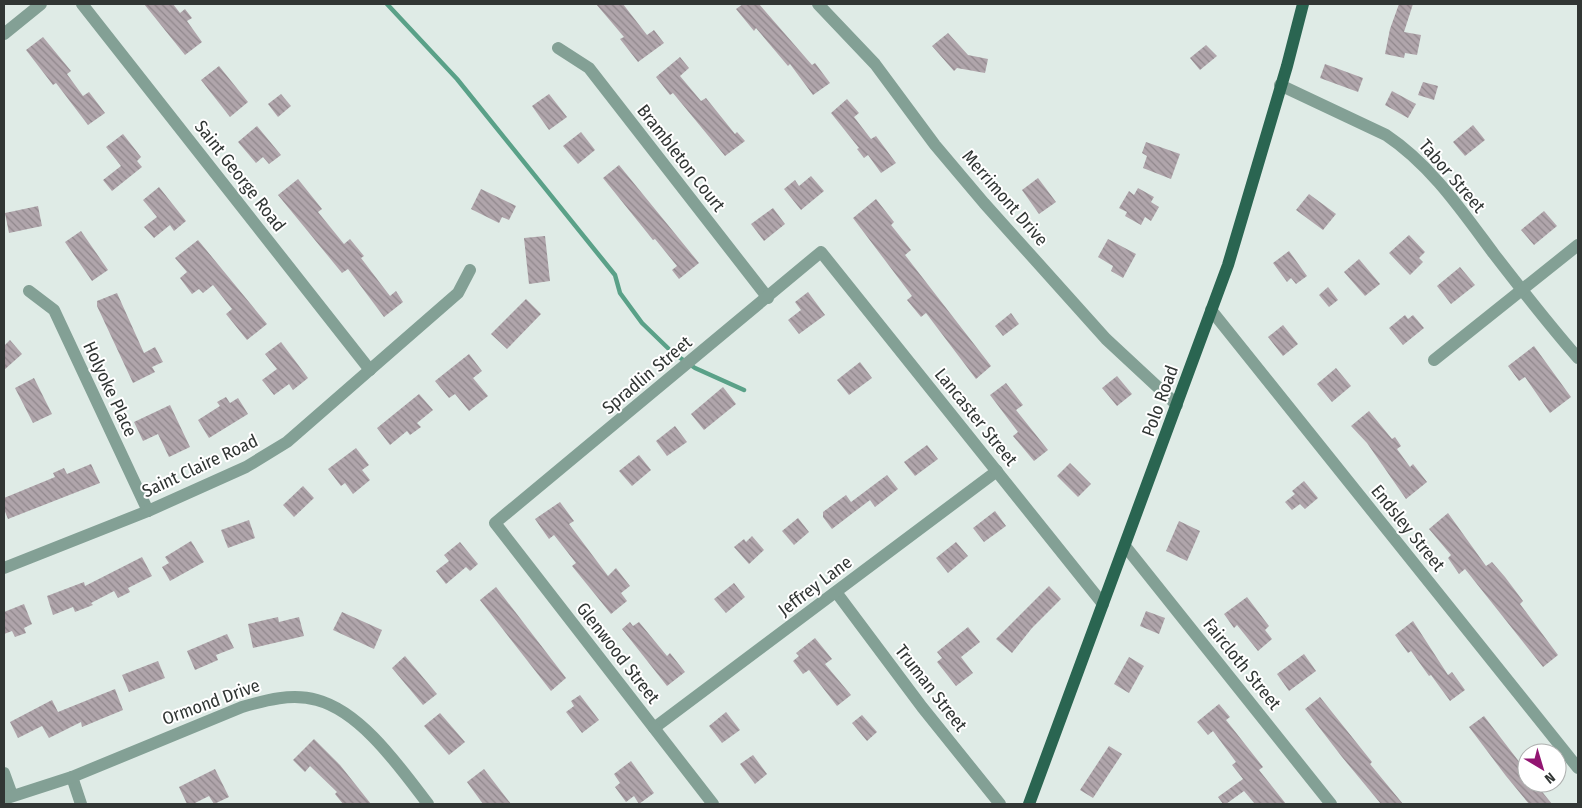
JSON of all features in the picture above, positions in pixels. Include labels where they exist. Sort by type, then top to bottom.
[{"type":"main road","name":"Polo Road","points":[[1029,804],[1177,405],[1242,221],[1303,4]]},
{"type":"street","points":[[4,34],[41,4]]},
{"type":"street","name":"Saint George Road","points":[[82,4],[370,370]]},
{"type":"street","name":"Merrimont Drive","points":[[818,4],[875,64],[935,145],[984,203],[1106,339],[1177,405]]},
{"type":"street","name":"Brambleton Court","points":[[558,48],[589,68],[768,298]]},
{"type":"street","name":"Tabor Street","points":[[1280,85],[1386,135],[1402,146],[1434,176],[1522,290],[1578,358]]},
{"type":"street","points":[[1434,360],[1578,245]]},
{"type":"street","name":"Spradlin Street","points":[[495,523],[821,252]]},
{"type":"street","name":"Lancaster Street","points":[[821,252],[1103,604]]},
{"type":"street","name":"Saint Claire Road","points":[[4,568],[148,511],[246,468],[287,442],[458,293],[470,270]]},
{"type":"street","name":"Holyoke Place","points":[[29,291],[54,310],[148,511]]},
{"type":"street","name":"Endsley Street","points":[[1211,310],[1578,768]]},
{"type":"street","name":"Jeffrey Lane","points":[[654,728],[997,471]]},
{"type":"street","name":"Glenwood Street","points":[[495,523],[714,804]]},
{"type":"street","name":"Faircloth Street","points":[[1125,546],[1331,804]]},
{"type":"street","name":"Truman Street","points":[[836,592],[922,707],[1000,804]]},
{"type":"street","name":"Ormond Drive","points":[[8,797],[72,776],[242,707],[266,700],[304,697],[328,703],[364,728],[382,746],[428,804]]},
{"type":"street","points":[[4,773],[8,797]]},
{"type":"street","points":[[72,776],[81,804]]},
{"type":"building","points":[[144,4],[173,4],[180,13],[185,9],[192,18],[187,21],[202,42],[185,55]]},
{"type":"building","points":[[596,4],[623,4],[647,35],[654,30],[664,43],[638,62],[620,39],[624,37]]},
{"type":"building","points":[[743,4],[759,4],[812,65],[815,63],[830,83],[813,95],[790,64],[788,66],[756,28],[754,31],[736,9]]},
{"type":"building","points":[[1399,4],[1413,4],[1404,32],[1421,35],[1417,55],[1405,53],[1404,58],[1385,54],[1390,29]]},
{"type":"building","points":[[948,33],[968,55],[988,59],[985,73],[957,68],[954,71],[932,46]]},
{"type":"building","points":[[43,37],[71,71],[67,74],[83,96],[89,92],[105,113],[88,125],[56,83],[53,85],[26,50]]},
{"type":"building","points":[[1206,45],[1217,56],[1200,70],[1190,58]]},
{"type":"building","points":[[680,57],[689,68],[680,76],[701,101],[706,98],[735,134],[737,132],[745,141],[725,156],[673,93],[670,95],[656,77]]},
{"type":"building","points":[[1325,64],[1363,78],[1358,92],[1320,78]]},
{"type":"building","points":[[219,66],[248,102],[230,117],[201,80]]},
{"type":"building","points":[[1423,82],[1438,86],[1434,100],[1418,95]]},
{"type":"building","points":[[1392,91],[1416,104],[1408,118],[1385,105]]},
{"type":"building","points":[[281,94],[291,106],[278,117],[268,104]]},
{"type":"building","points":[[549,94],[567,117],[549,130],[532,106]]},
{"type":"building","points":[[847,99],[859,113],[854,117],[871,139],[876,136],[896,163],[881,173],[868,155],[864,158],[857,149],[859,148],[831,113]]},
{"type":"building","points":[[1473,125],[1485,140],[1465,156],[1453,142]]},
{"type":"building","points":[[257,126],[281,155],[269,164],[263,157],[256,163],[238,142]]},
{"type":"building","points":[[581,132],[595,150],[578,164],[563,146]]},
{"type":"building","points":[[123,134],[141,157],[137,161],[142,167],[112,191],[103,180],[121,166],[106,147]]},
{"type":"building","points":[[1146,142],[1180,154],[1171,179],[1143,168],[1147,156],[1142,153]]},
{"type":"building","points":[[619,165],[699,263],[679,279],[672,270],[677,266],[655,239],[653,240],[603,178]]},
{"type":"building","points":[[811,176],[824,191],[801,210],[784,189],[795,180],[799,186]]},
{"type":"building","points":[[1038,178],[1056,202],[1039,214],[1022,190]]},
{"type":"building","points":[[298,179],[322,209],[318,212],[344,244],[350,239],[364,256],[361,258],[390,296],[396,291],[403,302],[384,317],[348,269],[342,273],[278,195]]},
{"type":"building","points":[[159,187],[186,221],[174,231],[170,225],[154,238],[144,227],[157,217],[143,200]]},
{"type":"building","points":[[1138,188],[1154,197],[1151,202],[1159,207],[1151,221],[1145,217],[1141,225],[1125,216],[1127,212],[1119,208],[1129,191],[1134,195]]},
{"type":"building","points":[[481,189],[516,206],[509,220],[502,217],[499,223],[471,209]]},
{"type":"building","points":[[1309,194],[1336,214],[1323,230],[1296,210]]},
{"type":"building","points":[[876,199],[894,222],[891,225],[911,250],[905,255],[991,366],[976,379],[926,313],[921,317],[907,300],[912,296],[853,218]]},
{"type":"building","points":[[38,206],[42,226],[9,233],[5,213]]},
{"type":"building","points":[[773,208],[785,224],[764,241],[751,224]]},
{"type":"building","points":[[1544,211],[1557,226],[1534,245],[1521,230]]},
{"type":"building","points":[[81,231],[108,270],[92,281],[65,242]]},
{"type":"building","points":[[1409,235],[1425,252],[1419,258],[1423,262],[1410,275],[1389,253]]},
{"type":"building","points":[[545,236],[550,281],[529,284],[524,238]]},
{"type":"building","points":[[1108,239],[1136,254],[1123,278],[1111,271],[1113,266],[1098,257]]},
{"type":"building","points":[[198,240],[267,324],[247,340],[226,314],[232,309],[213,285],[203,293],[199,289],[192,294],[180,278],[187,272],[175,258]]},
{"type":"building","points":[[1289,251],[1307,276],[1296,284],[1291,278],[1287,282],[1273,263]]},
{"type":"building","points":[[1359,259],[1380,284],[1365,296],[1344,272]]},
{"type":"building","points":[[1460,267],[1475,285],[1451,304],[1437,286]]},
{"type":"building","points":[[1328,287],[1338,300],[1329,307],[1319,295]]},
{"type":"building","points":[[808,292],[825,315],[799,334],[788,320],[801,310],[795,302]]},
{"type":"building","points":[[117,293],[144,353],[155,347],[163,362],[152,367],[155,372],[133,383],[97,306],[97,301]]},
{"type":"building","points":[[526,299],[541,314],[507,349],[491,334]]},
{"type":"building","points":[[1011,313],[1019,324],[1003,336],[995,326]]},
{"type":"building","points":[[1405,315],[1408,319],[1413,315],[1424,328],[1403,345],[1389,328]]},
{"type":"building","points":[[1283,325],[1298,344],[1283,356],[1268,337]]},
{"type":"building","points":[[10,340],[22,354],[4,370],[4,346]]},
{"type":"building","points":[[281,342],[308,378],[293,390],[289,384],[274,395],[262,380],[277,369],[265,354]]},
{"type":"building","points":[[1534,346],[1571,397],[1550,413],[1525,377],[1519,381],[1508,366]]},
{"type":"building","points":[[469,354],[482,371],[473,378],[488,396],[469,411],[455,394],[449,398],[435,381]]},
{"type":"building","points":[[860,362],[872,378],[849,395],[837,380]]},
{"type":"building","points":[[1336,368],[1351,386],[1332,402],[1317,384]]},
{"type":"building","points":[[1117,376],[1132,394],[1117,406],[1102,388]]},
{"type":"building","points":[[34,378],[52,414],[33,423],[15,388]]},
{"type":"building","points":[[1006,383],[1023,405],[1016,410],[1048,450],[1034,461],[1013,436],[1018,432],[990,395]]},
{"type":"building","points":[[723,387],[736,404],[704,430],[691,414]]},
{"type":"building","points":[[419,394],[433,410],[417,423],[421,427],[410,435],[407,431],[390,445],[377,428]]},
{"type":"building","points":[[226,397],[230,403],[238,398],[248,414],[209,438],[198,420],[220,406],[217,402]]},
{"type":"building","points":[[170,405],[190,447],[169,457],[158,434],[143,441],[134,422]]},
{"type":"building","points":[[1369,411],[1392,439],[1395,437],[1401,446],[1397,449],[1410,467],[1413,464],[1427,482],[1406,499],[1367,443],[1351,426]]},
{"type":"building","points":[[675,426],[687,442],[667,456],[656,441]]},
{"type":"building","points":[[927,445],[938,459],[915,476],[904,462]]},
{"type":"building","points":[[356,448],[369,465],[362,470],[370,480],[353,494],[345,483],[341,486],[328,469]]},
{"type":"building","points":[[639,455],[651,470],[632,486],[619,471]]},
{"type":"building","points":[[1070,463],[1091,484],[1078,497],[1057,476]]},
{"type":"building","points":[[91,464],[100,483],[8,519],[4,509],[4,498],[55,477],[53,473],[64,468],[67,474]]},
{"type":"building","points":[[887,475],[898,489],[875,507],[870,500],[832,529],[823,517],[823,512],[846,495],[851,502]]},
{"type":"building","points":[[1304,481],[1318,498],[1305,509],[1300,504],[1292,510],[1285,502],[1295,494],[1292,491]]},
{"type":"building","points":[[303,486],[314,498],[294,517],[283,505]]},
{"type":"building","points":[[560,502],[574,521],[569,524],[608,576],[616,568],[630,586],[621,593],[627,601],[611,614],[572,566],[576,563],[554,535],[549,539],[535,519]]},
{"type":"building","points":[[995,511],[1006,526],[984,542],[973,528]]},
{"type":"building","points":[[1448,513],[1486,566],[1492,562],[1505,577],[1523,601],[1520,604],[1558,655],[1543,667],[1465,569],[1459,574],[1448,558],[1451,555],[1429,529]]},
{"type":"building","points":[[798,518],[809,532],[794,545],[782,531]]},
{"type":"building","points":[[249,520],[255,538],[228,548],[221,530]]},
{"type":"building","points":[[1179,521],[1200,531],[1187,561],[1166,551]]},
{"type":"building","points":[[752,536],[764,550],[749,564],[734,547],[744,539],[746,542]]},
{"type":"building","points":[[191,541],[204,562],[170,581],[162,567],[169,563],[165,557]]},
{"type":"building","points":[[460,542],[478,564],[470,571],[466,567],[446,584],[436,571],[449,561],[444,555]]},
{"type":"building","points":[[956,542],[968,556],[948,573],[936,558]]},
{"type":"building","points":[[142,557],[152,576],[128,588],[130,592],[118,598],[114,591],[91,603],[93,605],[75,612],[73,607],[53,615],[47,596],[84,582],[85,586]]},
{"type":"building","points":[[734,583],[745,597],[726,613],[714,599]]},
{"type":"building","points":[[1049,586],[1061,599],[1032,628],[1012,653],[996,639]]},
{"type":"building","points":[[496,587],[566,678],[551,691],[480,600]]},
{"type":"building","points":[[1247,597],[1269,626],[1265,630],[1272,639],[1258,651],[1237,625],[1234,628],[1224,614]]},
{"type":"building","points":[[24,604],[32,624],[24,628],[26,633],[15,637],[12,631],[4,634],[4,612]]},
{"type":"building","points":[[1146,611],[1165,618],[1159,634],[1140,626]]},
{"type":"building","points":[[342,612],[382,630],[374,649],[333,630]]},
{"type":"building","points":[[278,617],[279,622],[299,617],[304,636],[253,648],[248,624]]},
{"type":"building","points":[[1413,621],[1448,675],[1452,672],[1465,690],[1450,701],[1411,651],[1408,653],[1395,635]]},
{"type":"building","points":[[630,622],[633,626],[639,622],[667,656],[670,653],[685,672],[667,686],[622,629]]},
{"type":"building","points":[[968,627],[980,642],[961,657],[973,673],[956,686],[937,662],[942,658],[937,652]]},
{"type":"building","points":[[227,634],[234,648],[216,655],[218,660],[195,670],[187,651]]},
{"type":"building","points":[[815,638],[832,659],[825,664],[851,695],[837,706],[809,670],[803,674],[793,661],[799,656],[796,653]]},
{"type":"building","points":[[1304,654],[1316,671],[1289,691],[1277,674]]},
{"type":"building","points":[[405,656],[437,694],[423,705],[392,668]]},
{"type":"building","points":[[1129,657],[1144,666],[1129,693],[1114,684]]},
{"type":"building","points":[[158,661],[165,678],[129,692],[122,675]]},
{"type":"building","points":[[115,689],[123,710],[82,727],[81,722],[49,738],[42,726],[18,738],[10,722],[52,700],[58,712]]},
{"type":"building","points":[[580,695],[599,720],[582,733],[566,712],[574,706],[571,701]]},
{"type":"building","points":[[1320,697],[1372,762],[1370,764],[1403,804],[1381,804],[1342,757],[1305,709]]},
{"type":"building","points":[[1219,704],[1230,717],[1226,720],[1263,767],[1259,770],[1286,804],[1255,804],[1244,791],[1226,804],[1223,804],[1218,797],[1243,779],[1232,765],[1236,762],[1213,731],[1208,735],[1197,722]]},
{"type":"building","points":[[726,712],[740,730],[722,743],[709,726]]},
{"type":"building","points":[[440,713],[465,742],[449,755],[424,726]]},
{"type":"building","points":[[862,715],[877,732],[867,741],[852,723]]},
{"type":"building","points":[[1484,716],[1517,759],[1517,789],[1506,776],[1469,727]]},
{"type":"building","points":[[314,739],[340,765],[371,804],[343,804],[335,794],[337,792],[310,766],[305,772],[293,760]]},
{"type":"building","points":[[1109,746],[1122,754],[1093,798],[1080,790]]},
{"type":"building","points":[[753,755],[767,774],[755,784],[740,764]]},
{"type":"building","points":[[631,761],[654,793],[639,804],[634,796],[626,802],[615,787],[620,783],[614,774]]},
{"type":"building","points":[[215,769],[229,797],[214,804],[209,796],[193,804],[187,804],[179,787]]},
{"type":"building","points":[[484,769],[511,804],[483,804],[467,782]]},
{"type":"building","points":[[1520,793],[1543,793],[1552,804],[1529,804]]},
{"type":"waterway","points":[[387,4],[457,79],[615,275],[620,293],[642,323],[673,353],[695,368],[744,390]]}]
